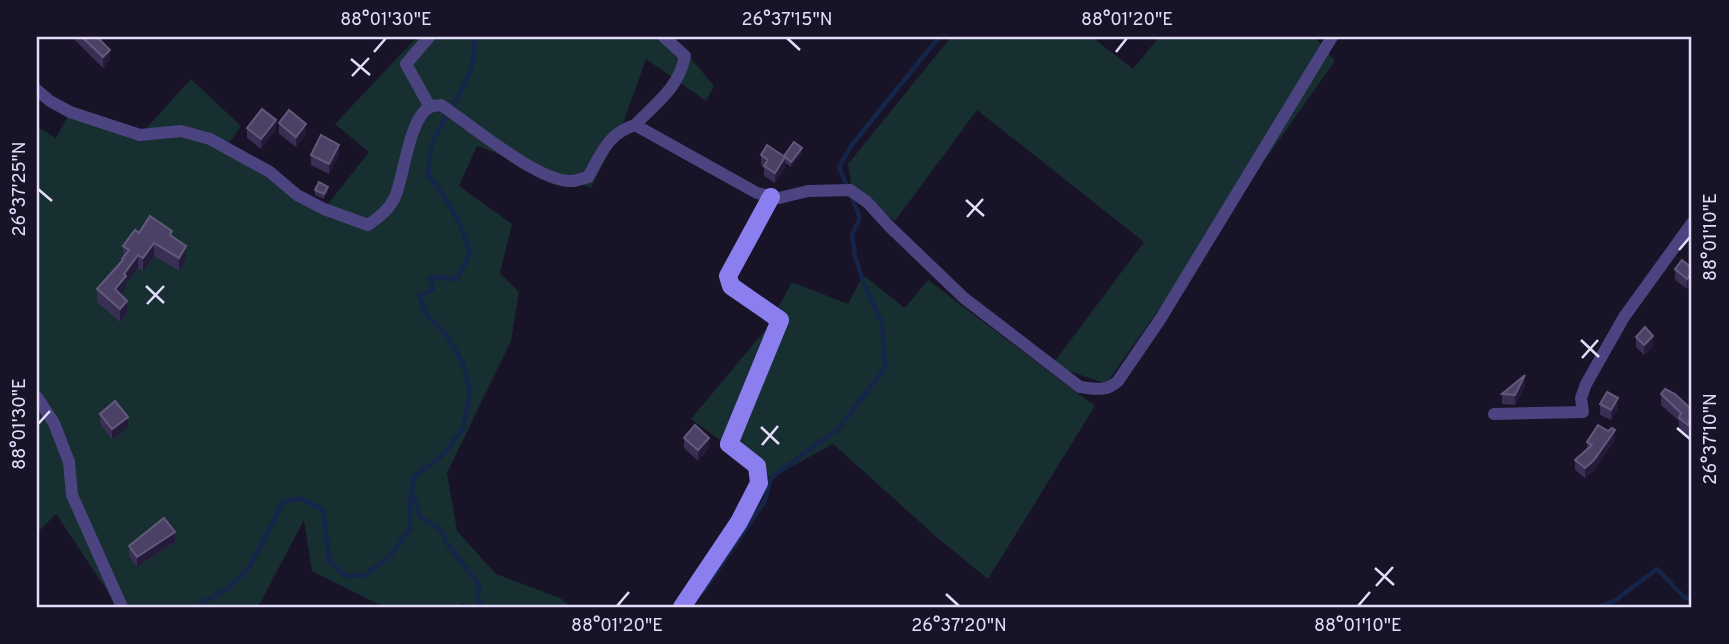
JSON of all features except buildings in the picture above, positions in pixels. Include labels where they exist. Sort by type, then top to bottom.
[{"type":"street","points":[[429,37],[406,64],[430,107]]},
{"type":"street","points":[[37,90],[70,112],[140,135],[181,131],[210,139],[270,172],[297,195],[324,209],[368,225],[385,213],[395,196],[412,135],[421,115],[430,107],[441,105],[492,144],[554,178],[572,181],[588,177],[609,140],[621,129],[635,125],[673,88],[682,72],[685,56],[664,37]]},
{"type":"street","points":[[635,125],[757,193],[779,198],[808,191],[850,190],[867,202],[964,298],[1080,387],[1101,390],[1110,388],[1127,370],[1332,37]]},
{"type":"street","points":[[682,607],[739,522],[759,482],[757,466],[729,444],[780,320],[731,286],[728,276],[771,197]]},
{"type":"street","points":[[1494,414],[1583,412],[1581,398],[1586,384],[1624,317],[1692,223]]},
{"type":"street","points":[[37,397],[59,436],[69,462],[72,495],[122,607]]},
{"type":"green space","points":[[417,37],[673,37],[714,86],[706,101],[646,59],[621,129],[591,188],[477,146],[459,186],[512,224],[500,273],[519,292],[511,341],[447,473],[457,531],[496,574],[560,598],[571,607],[468,607],[464,603],[458,607],[384,607],[312,571],[304,520],[258,607],[118,607],[56,514],[37,533],[37,127],[56,138],[70,112],[140,135],[191,79],[241,126],[227,146],[324,209],[369,152],[335,124]]},
{"type":"green space","points":[[951,37],[1092,37],[1133,69],[1159,37],[1315,37],[1335,61],[1106,384],[1052,365],[1144,242],[977,110],[895,221],[851,184],[848,164]]},
{"type":"green space","points":[[863,275],[905,308],[928,280],[1095,406],[988,579],[940,540],[833,444],[771,478],[691,419],[767,328],[792,282],[848,304]]},
{"type":"waterway","points":[[194,607],[229,588],[250,566],[283,502],[300,498],[323,510],[329,560],[345,576],[365,575],[391,555],[410,529],[414,477],[443,455],[463,428],[470,394],[464,365],[447,336],[427,315],[419,296],[433,290],[430,277],[457,279],[470,253],[453,212],[428,175],[433,142],[472,65],[474,37]]},
{"type":"waterway","points":[[703,592],[764,502],[771,478],[839,428],[885,368],[882,323],[865,287],[855,256],[852,234],[860,218],[839,167],[851,146],[939,37]]},
{"type":"waterway","points":[[413,495],[420,517],[440,529],[448,545],[480,586],[477,598],[483,607]]},
{"type":"waterway","points":[[1598,607],[1614,601],[1657,569],[1684,597],[1692,599]]},
{"type":"waterway","points":[[493,607],[501,607]]}]
